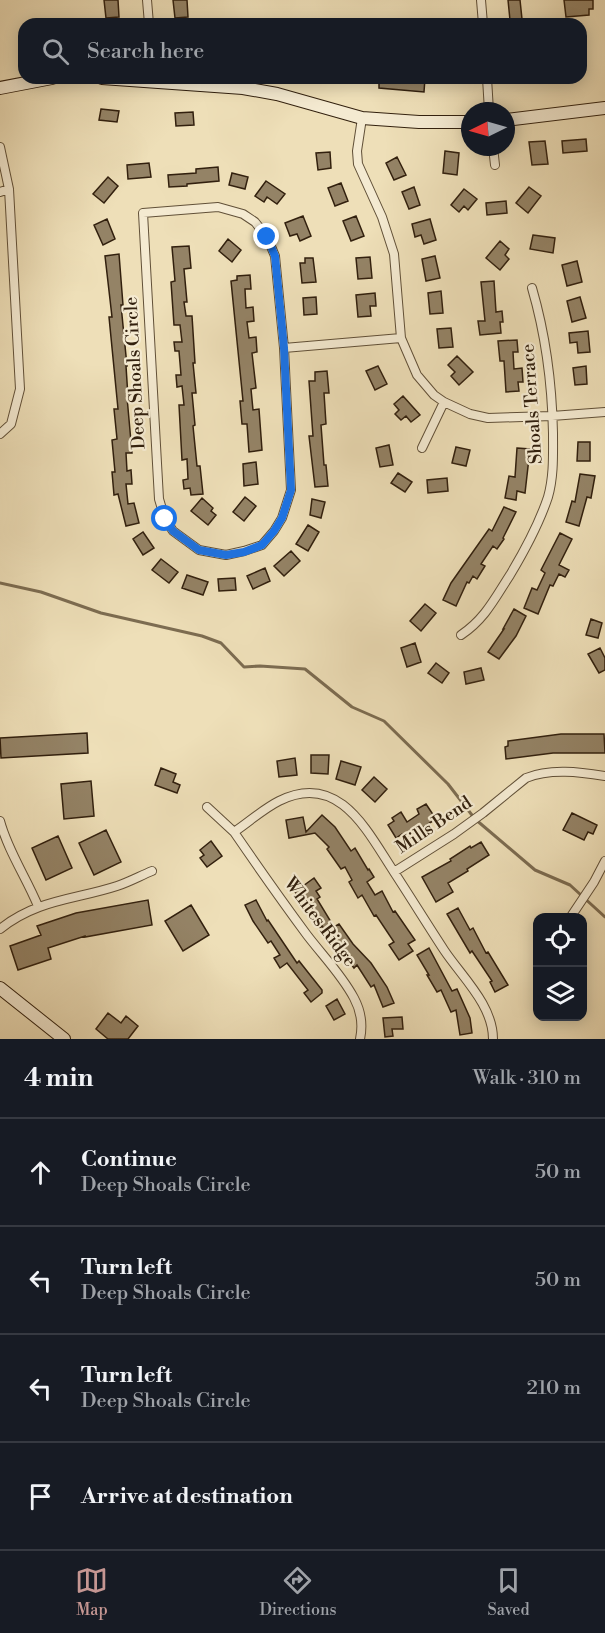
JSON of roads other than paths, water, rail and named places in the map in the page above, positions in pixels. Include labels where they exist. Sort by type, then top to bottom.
[{"type":"street","points":[[147,0],[148,18]]},
{"type":"street","points":[[481,0],[482,18]]},
{"type":"street","points":[[0,88],[21,84]]},
{"type":"street","points":[[198,84],[277,94],[362,118],[461,122]]},
{"type":"street","points":[[487,84],[488,102]]},
{"type":"street","points":[[515,119],[605,108]]},
{"type":"street","points":[[362,118],[357,152],[358,164],[382,217],[394,254],[401,338],[417,375],[434,395],[444,402],[471,414],[488,418],[605,412]]},
{"type":"street","points":[[0,147],[9,189],[20,388],[11,424],[0,434]]},
{"type":"street","points":[[494,156],[495,165]]},
{"type":"street","points":[[0,192],[9,189]]},
{"type":"street","name":"Deep Shoals Circle","points":[[218,207],[243,214],[255,222],[267,237],[275,256],[284,348],[291,490],[282,518],[262,545],[244,552],[226,555],[199,550],[173,531],[165,519],[159,499],[143,213],[218,207]]},
{"type":"street","name":"Shoals Terrace","points":[[461,635],[485,615],[516,565],[537,524],[548,495],[554,467],[548,360],[532,288]]},
{"type":"street","points":[[284,348],[401,338]]},
{"type":"street","points":[[422,448],[444,402]]},
{"type":"street","name":"Mills Bend","points":[[493,1039],[493,1030],[483,1006],[394,872],[473,820],[526,778],[546,773],[580,772],[605,776]]},
{"type":"street","points":[[234,832],[273,805],[292,796],[309,793],[327,796],[352,811],[394,872]]},
{"type":"street","name":"Whites Ridge","points":[[207,807],[234,832],[308,936],[342,977],[356,1000],[361,1017],[360,1039]]},
{"type":"street","points":[[0,820],[12,855],[26,877],[38,906]]},
{"type":"street","points":[[573,913],[605,861]]},
{"type":"street","points":[[0,929],[14,918],[38,906],[117,886],[152,872]]},
{"type":"street","points":[[0,988],[64,1039]]},
{"type":"waterway","points":[[0,583],[41,592],[101,613],[202,636],[221,643],[244,667],[305,669],[352,707],[384,721],[448,784],[475,819],[535,870],[570,885],[605,917]]}]
